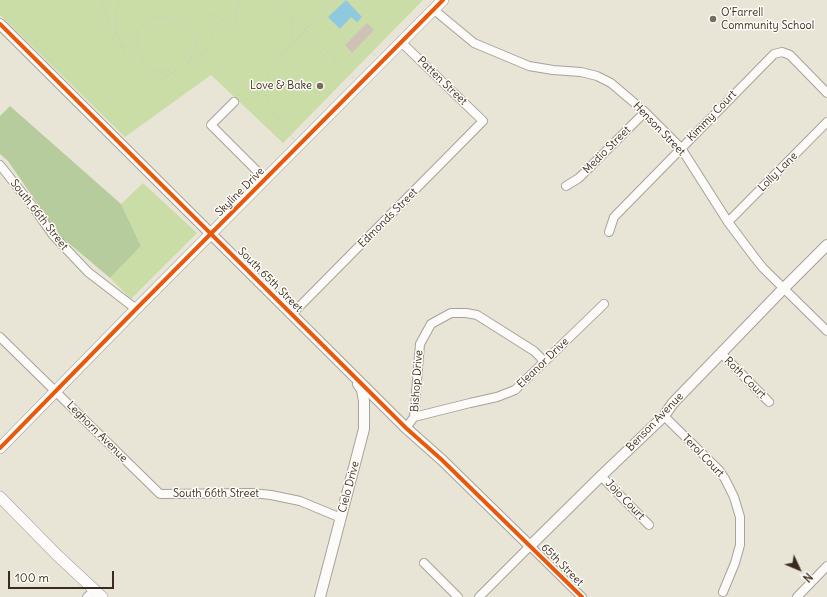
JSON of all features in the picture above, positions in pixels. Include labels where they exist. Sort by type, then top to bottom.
[{"type":"main road","name":"Skyline Drive","points":[[0,448],[443,0]]},
{"type":"main road","points":[[0,497],[94,595]]},
{"type":"street","name":"Henson Street","points":[[433,9],[474,43],[529,66],[553,70],[581,72],[597,76],[611,82],[645,112],[681,148],[728,222],[755,258],[827,331]]},
{"type":"street","name":"South 65th Street","points":[[0,24],[354,377],[530,546]]},
{"type":"street","name":"Patten Street","points":[[401,42],[484,121]]},
{"type":"street","name":"Kimmy Court","points":[[609,232],[614,217],[774,54],[782,52],[790,55],[827,93]]},
{"type":"street","points":[[234,102],[211,125],[266,179]]},
{"type":"street","name":"Medio Street","points":[[566,186],[579,178],[645,112]]},
{"type":"street","name":"Edmonds Street","points":[[292,314],[484,121]]},
{"type":"street","name":"Lolly Lane","points":[[728,222],[827,122]]},
{"type":"street","name":"South 66th Street","points":[[0,165],[58,241],[88,272],[136,309]]},
{"type":"street","name":"Benson Avenue","points":[[479,597],[664,416],[673,403],[827,245]]},
{"type":"street","name":"Eleanor Drive","points":[[414,417],[497,397],[515,390],[604,304]]},
{"type":"street","name":"Bishop Drive","points":[[414,417],[420,344],[431,324],[451,313],[477,315],[534,351],[541,358],[543,363]]},
{"type":"street","name":"Leghorn Avenue","points":[[0,337],[160,494]]},
{"type":"street","name":"Roth Court","points":[[721,353],[769,402]]},
{"type":"street","name":"Cielo Drive","points":[[320,597],[366,421],[362,390],[354,377]]},
{"type":"street","name":"Terol Court","points":[[664,416],[719,470],[734,497],[740,517],[740,545],[735,563],[723,592]]},
{"type":"street","points":[[406,428],[414,417]]},
{"type":"street","name":"Jojo Court","points":[[601,476],[649,525]]},
{"type":"street","name":"South 66th Street","points":[[160,494],[252,493],[271,495],[300,501],[341,518]]},
{"type":"street","name":"65th Street","points":[[530,546],[582,597]]},
{"type":"street","points":[[424,563],[458,597]]},
{"type":"street","points":[[797,597],[827,566]]},
{"type":"path","points":[[103,0],[102,4],[112,36],[118,45],[123,49]]},
{"type":"path","points":[[119,0],[116,11],[115,27],[123,49],[130,61],[144,76],[153,80],[163,79],[206,50],[212,40],[214,31],[209,16],[212,14],[223,19],[230,30],[234,28],[239,0]]},
{"type":"path","points":[[276,0],[359,84]]},
{"type":"path","points":[[300,145],[288,133],[269,105],[265,92],[268,74],[279,57],[334,0]]},
{"type":"path","points":[[365,45],[397,13]]},
{"type":"path","points":[[290,14],[293,25],[291,45]]},
{"type":"path","points":[[172,73],[170,71],[161,72],[151,70],[145,64],[138,52],[138,33],[143,24],[152,19],[161,18],[186,26],[192,32],[196,40],[194,54],[186,64]]},
{"type":"path","points":[[362,43],[381,62]]},
{"type":"green space","points":[[0,0],[423,0],[283,143],[211,75],[125,137],[0,15]]},
{"type":"green space","points":[[10,106],[121,204],[141,246],[110,278],[59,235],[8,161],[0,154],[0,116]]},
{"type":"green space","points":[[143,183],[197,233],[131,299],[110,278],[141,246],[121,204]]},
{"type":"water","points":[[346,0],[362,17],[357,22],[351,17],[340,29],[328,17]]},
{"type":"building","points":[[367,23],[374,30],[352,53],[345,45]]},
{"type":"cycle path","points":[[0,448],[443,0]]},
{"type":"cycle path","points":[[0,24],[406,428],[442,460],[582,597]]},
{"type":"place","name":"O'Farrell Community School","points":[[713,19]]},
{"type":"place","name":"Love & Bake","points":[[320,86]]}]
